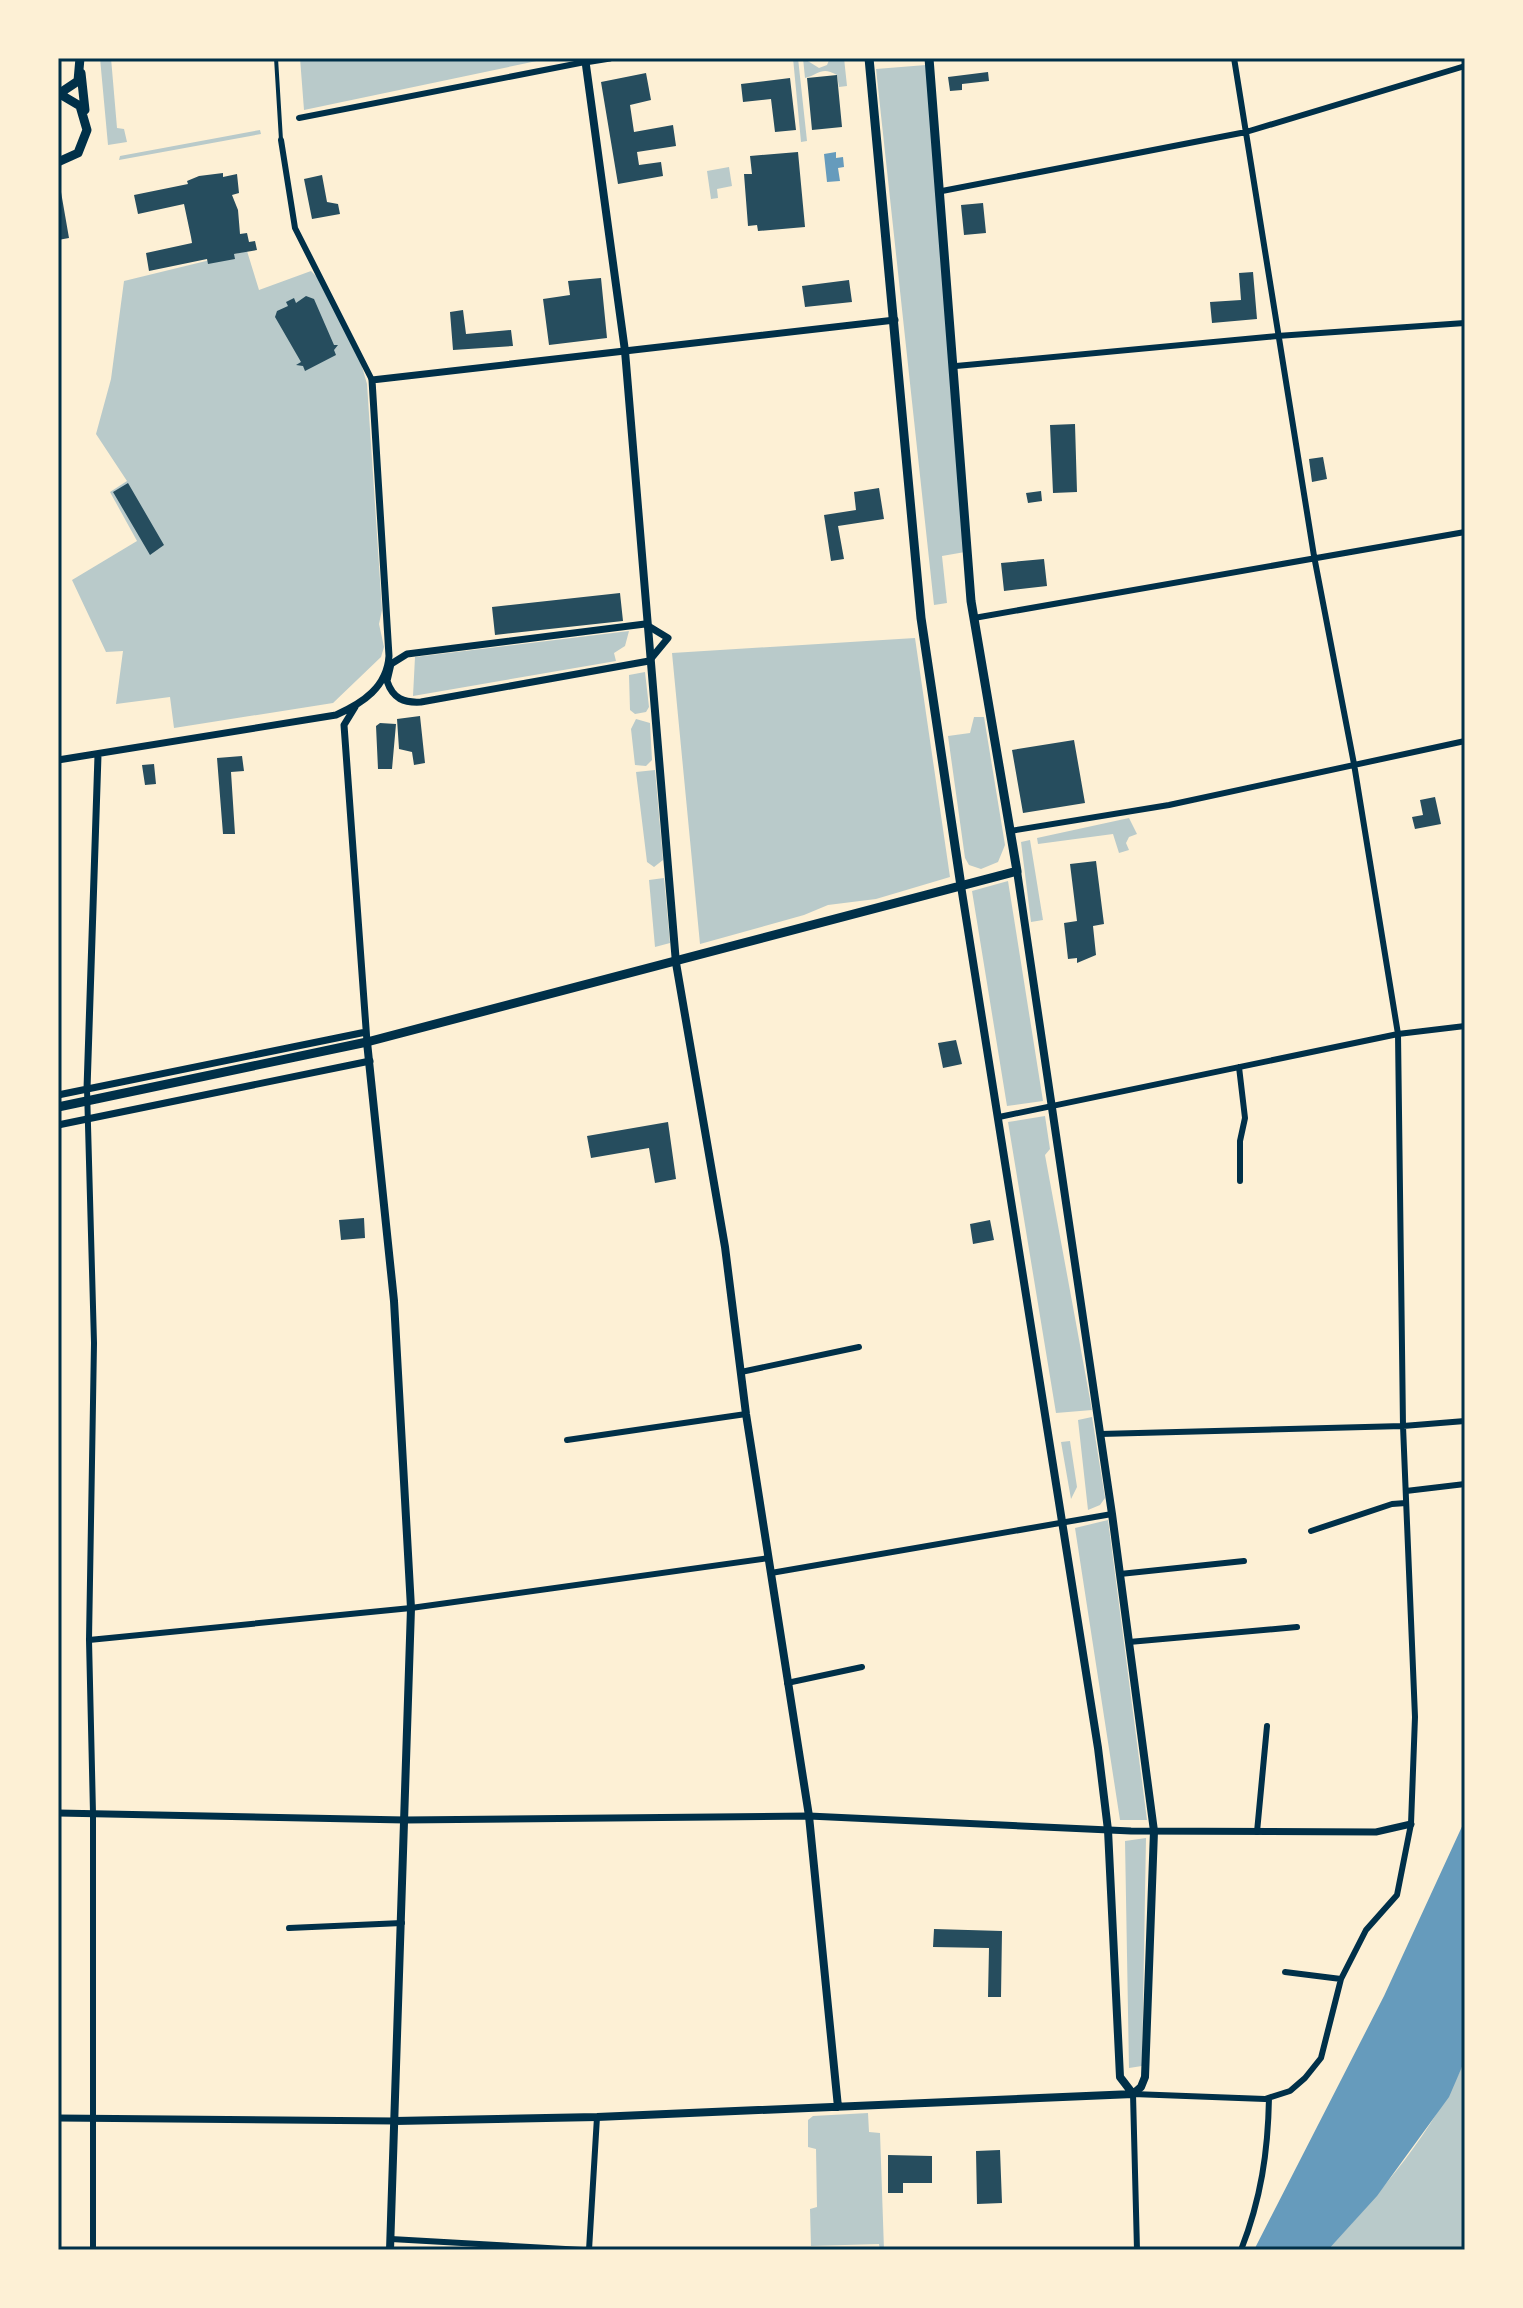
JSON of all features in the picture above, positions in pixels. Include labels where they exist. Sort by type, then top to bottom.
[{"type":"main road","points":[[58,162],[71,158],[81,149],[87,130],[80,58]]},
{"type":"main road","points":[[869,58],[896,320],[921,618],[1108,1830],[1120,2077],[1133,2094]]},
{"type":"main road","points":[[395,2121],[597,2117],[1133,2094],[1141,2087],[1145,2077],[1154,1831],[1112,1514],[1017,871],[974,618],[929,58]]},
{"type":"main road","points":[[585,60],[625,351],[645,624],[676,963],[725,1247],[746,1414],[809,1816],[838,2107]]},
{"type":"main road","points":[[59,93],[71,88],[81,73]]},
{"type":"main road","points":[[59,93],[75,100],[86,118]]},
{"type":"main road","points":[[58,1107],[676,963],[1017,871]]},
{"type":"main road","points":[[367,1037],[394,1301],[411,1608],[390,2250]]},
{"type":"street","points":[[58,760],[336,715],[374,692],[387,672],[396,659],[407,654],[645,624],[668,638],[649,661],[421,702],[407,702],[394,696],[387,672],[389,656],[372,380],[295,228],[281,140],[276,58]]},
{"type":"street","points":[[299,118],[585,60],[610,58]]},
{"type":"street","points":[[1137,2250],[1133,2094],[1269,2098],[1290,2091],[1321,2058],[1341,1979],[1366,1930],[1397,1895],[1411,1824],[1415,1717],[1403,1426],[1398,1034],[1354,764],[1314,556],[1277,336],[1234,58]]},
{"type":"street","points":[[942,191],[1246,132],[1465,66]]},
{"type":"street","points":[[372,380],[896,320]]},
{"type":"street","points":[[956,366],[1277,336],[1465,323]]},
{"type":"street","points":[[974,618],[1314,556],[1465,532]]},
{"type":"street","points":[[58,1095],[367,1037],[344,725],[360,703]]},
{"type":"street","points":[[1010,831],[1169,805],[1465,741]]},
{"type":"street","points":[[93,2250],[93,1813],[89,1640],[94,1343],[87,1089],[98,755]]},
{"type":"street","points":[[999,1117],[1398,1034],[1465,1026]]},
{"type":"street","points":[[58,1125],[370,1061]]},
{"type":"street","points":[[1239,1067],[1245,1118],[1240,1141],[1240,1181]]},
{"type":"street","points":[[741,1372],[859,1347]]},
{"type":"street","points":[[567,1440],[746,1414]]},
{"type":"street","points":[[1100,1434],[1403,1426],[1465,1421]]},
{"type":"street","points":[[1406,1491],[1465,1484]]},
{"type":"street","points":[[1311,1531],[1392,1504],[1406,1503]]},
{"type":"street","points":[[771,1573],[1112,1514]]},
{"type":"street","points":[[89,1640],[411,1608],[769,1558]]},
{"type":"street","points":[[1120,1574],[1244,1561]]},
{"type":"street","points":[[1129,1642],[1297,1627]]},
{"type":"street","points":[[787,1683],[862,1667]]},
{"type":"street","points":[[1257,1832],[1267,1726]]},
{"type":"street","points":[[58,1813],[405,1820],[809,1816],[1108,1830],[1257,1832],[1376,1832],[1411,1824]]},
{"type":"street","points":[[289,1928],[402,1923]]},
{"type":"street","points":[[1285,1972],[1341,1979]]},
{"type":"street","points":[[1241,2250],[1257,2205],[1268,2152],[1269,2098]]},
{"type":"street","points":[[589,2250],[597,2117]]},
{"type":"street","points":[[58,2118],[395,2121]]},
{"type":"street","points":[[391,2239],[583,2250]]},
{"type":"shaded area","points":[[100,58],[111,58],[117,128],[124,129],[127,142],[108,145]]},
{"type":"shaded area","points":[[300,58],[551,58],[304,110]]},
{"type":"shaded area","points":[[793,58],[798,58],[807,141],[801,142]]},
{"type":"shaded area","points":[[803,58],[819,68],[827,65],[830,58],[844,58],[847,86],[839,87],[837,75],[828,71],[805,78]]},
{"type":"shaded area","points":[[926,65],[965,552],[942,556],[947,603],[934,605],[876,69]]},
{"type":"shaded area","points":[[260,130],[261,134],[119,160],[120,156]]},
{"type":"shaded area","points":[[729,167],[732,186],[717,189],[718,198],[711,199],[707,171]]},
{"type":"shaded area","points":[[247,251],[259,290],[311,271],[319,279],[359,356],[367,384],[382,610],[379,624],[384,647],[381,657],[333,703],[174,728],[170,697],[116,704],[123,651],[106,652],[72,580],[137,541],[110,492],[127,481],[96,434],[111,379],[124,281]]},
{"type":"shaded area","points":[[629,631],[625,646],[614,653],[616,661],[413,696],[415,657]]},
{"type":"shaded area","points":[[915,638],[950,877],[876,899],[828,905],[804,915],[700,944],[672,653]]},
{"type":"shaded area","points":[[645,672],[649,707],[646,712],[635,714],[630,710],[629,675]]},
{"type":"shaded area","points":[[974,717],[984,717],[1005,845],[998,862],[981,869],[969,865],[965,858],[948,736],[970,733]]},
{"type":"shaded area","points":[[636,719],[650,723],[652,760],[646,766],[635,765],[631,729]]},
{"type":"shaded area","points":[[655,770],[663,860],[654,867],[647,862],[636,772]]},
{"type":"shaded area","points":[[1129,818],[1137,834],[1129,837],[1126,843],[1129,850],[1119,853],[1113,834],[1038,844],[1037,838]]},
{"type":"shaded area","points":[[1030,840],[1043,920],[1031,922],[1021,842]]},
{"type":"shaded area","points":[[664,878],[670,943],[655,947],[649,880]]},
{"type":"shaded area","points":[[1008,881],[1043,1101],[1007,1106],[972,891]]},
{"type":"shaded area","points":[[1045,1116],[1050,1149],[1045,1155],[1092,1410],[1056,1413],[1008,1122]]},
{"type":"shaded area","points":[[1092,1417],[1105,1498],[1100,1505],[1088,1510],[1078,1420]]},
{"type":"shaded area","points":[[1070,1441],[1077,1487],[1071,1499],[1061,1442]]},
{"type":"shaded area","points":[[1108,1520],[1147,1820],[1120,1820],[1075,1528]]},
{"type":"shaded area","points":[[1146,1838],[1142,2066],[1129,2068],[1125,1841]]},
{"type":"shaded area","points":[[1465,2060],[1465,2250],[1328,2250],[1422,2136]]},
{"type":"shaded area","points":[[868,2113],[869,2132],[880,2133],[884,2250],[880,2250],[879,2244],[811,2246],[810,2209],[817,2207],[816,2149],[808,2147],[808,2120],[813,2116]]},
{"type":"water","points":[[836,152],[836,158],[843,157],[844,167],[838,168],[840,181],[827,182],[824,154]]},
{"type":"water","points":[[1465,1820],[1465,2060],[1449,2097],[1377,2196],[1328,2250],[1254,2250],[1384,1996]]},
{"type":"building","points":[[988,72],[989,81],[962,84],[962,90],[950,91],[948,77]]},
{"type":"building","points":[[646,73],[651,100],[630,105],[634,132],[673,125],[676,146],[637,152],[639,165],[661,162],[663,176],[618,184],[601,82]]},
{"type":"building","points":[[837,75],[842,127],[812,130],[807,78]]},
{"type":"building","points":[[790,78],[796,130],[775,132],[771,99],[743,102],[741,84]]},
{"type":"building","points":[[798,152],[805,227],[758,231],[757,225],[748,226],[744,174],[752,174],[750,156]]},
{"type":"building","points":[[223,173],[223,177],[237,174],[239,193],[232,195],[238,210],[240,234],[247,233],[249,242],[255,241],[257,250],[234,254],[235,259],[208,264],[207,259],[149,271],[146,253],[192,243],[191,237],[184,204],[138,214],[134,195],[188,184],[187,181],[199,176]]},
{"type":"building","points":[[322,175],[327,202],[338,204],[340,214],[312,219],[304,179]]},
{"type":"building","points":[[61,192],[69,238],[58,240],[58,193]]},
{"type":"building","points":[[983,203],[986,233],[964,235],[961,205]]},
{"type":"building","points":[[1253,272],[1257,319],[1212,323],[1210,302],[1241,300],[1239,273]]},
{"type":"building","points":[[601,278],[607,338],[549,345],[543,299],[570,295],[568,281]]},
{"type":"building","points":[[849,280],[852,302],[805,307],[802,286]]},
{"type":"building","points":[[306,296],[314,299],[334,345],[338,345],[334,350],[336,355],[305,371],[303,366],[296,365],[301,362],[275,317],[277,311],[288,306],[286,302],[294,298],[296,303]]},
{"type":"building","points":[[463,310],[466,334],[511,330],[513,346],[453,350],[450,312]]},
{"type":"building","points":[[1075,424],[1077,492],[1053,493],[1050,425]]},
{"type":"building","points":[[1323,457],[1327,479],[1312,482],[1309,459]]},
{"type":"building","points":[[128,483],[164,545],[150,555],[113,492]]},
{"type":"building","points":[[879,488],[884,519],[838,526],[844,559],[831,561],[824,515],[856,510],[854,492]]},
{"type":"building","points":[[1041,491],[1042,501],[1028,503],[1026,493]]},
{"type":"building","points":[[1044,559],[1047,586],[1004,591],[1001,563]]},
{"type":"building","points":[[620,593],[623,621],[495,635],[492,607]]},
{"type":"building","points":[[420,716],[425,763],[414,765],[412,752],[399,749],[397,719]]},
{"type":"building","points":[[380,723],[396,724],[392,769],[378,769],[376,726]]},
{"type":"building","points":[[1074,740],[1085,803],[1023,813],[1012,750]]},
{"type":"building","points":[[242,756],[244,771],[231,772],[235,834],[223,834],[217,758]]},
{"type":"building","points":[[154,764],[156,784],[145,785],[142,765]]},
{"type":"building","points":[[1435,797],[1441,824],[1415,829],[1412,817],[1423,815],[1420,800]]},
{"type":"building","points":[[1096,861],[1104,924],[1093,926],[1096,955],[1077,963],[1077,958],[1068,959],[1064,923],[1077,921],[1070,864]]},
{"type":"building","points":[[956,1040],[962,1064],[943,1068],[938,1043]]},
{"type":"building","points":[[668,1122],[676,1179],[655,1183],[649,1148],[591,1158],[587,1136]]},
{"type":"building","points":[[364,1218],[365,1238],[341,1240],[339,1220]]},
{"type":"building","points":[[990,1220],[994,1240],[973,1244],[970,1224]]},
{"type":"building","points":[[934,1929],[1002,1931],[1001,1997],[988,1997],[989,1948],[933,1947]]},
{"type":"building","points":[[1000,2150],[1002,2203],[977,2204],[976,2151]]},
{"type":"building","points":[[888,2155],[932,2156],[932,2183],[903,2183],[903,2193],[888,2193]]}]
